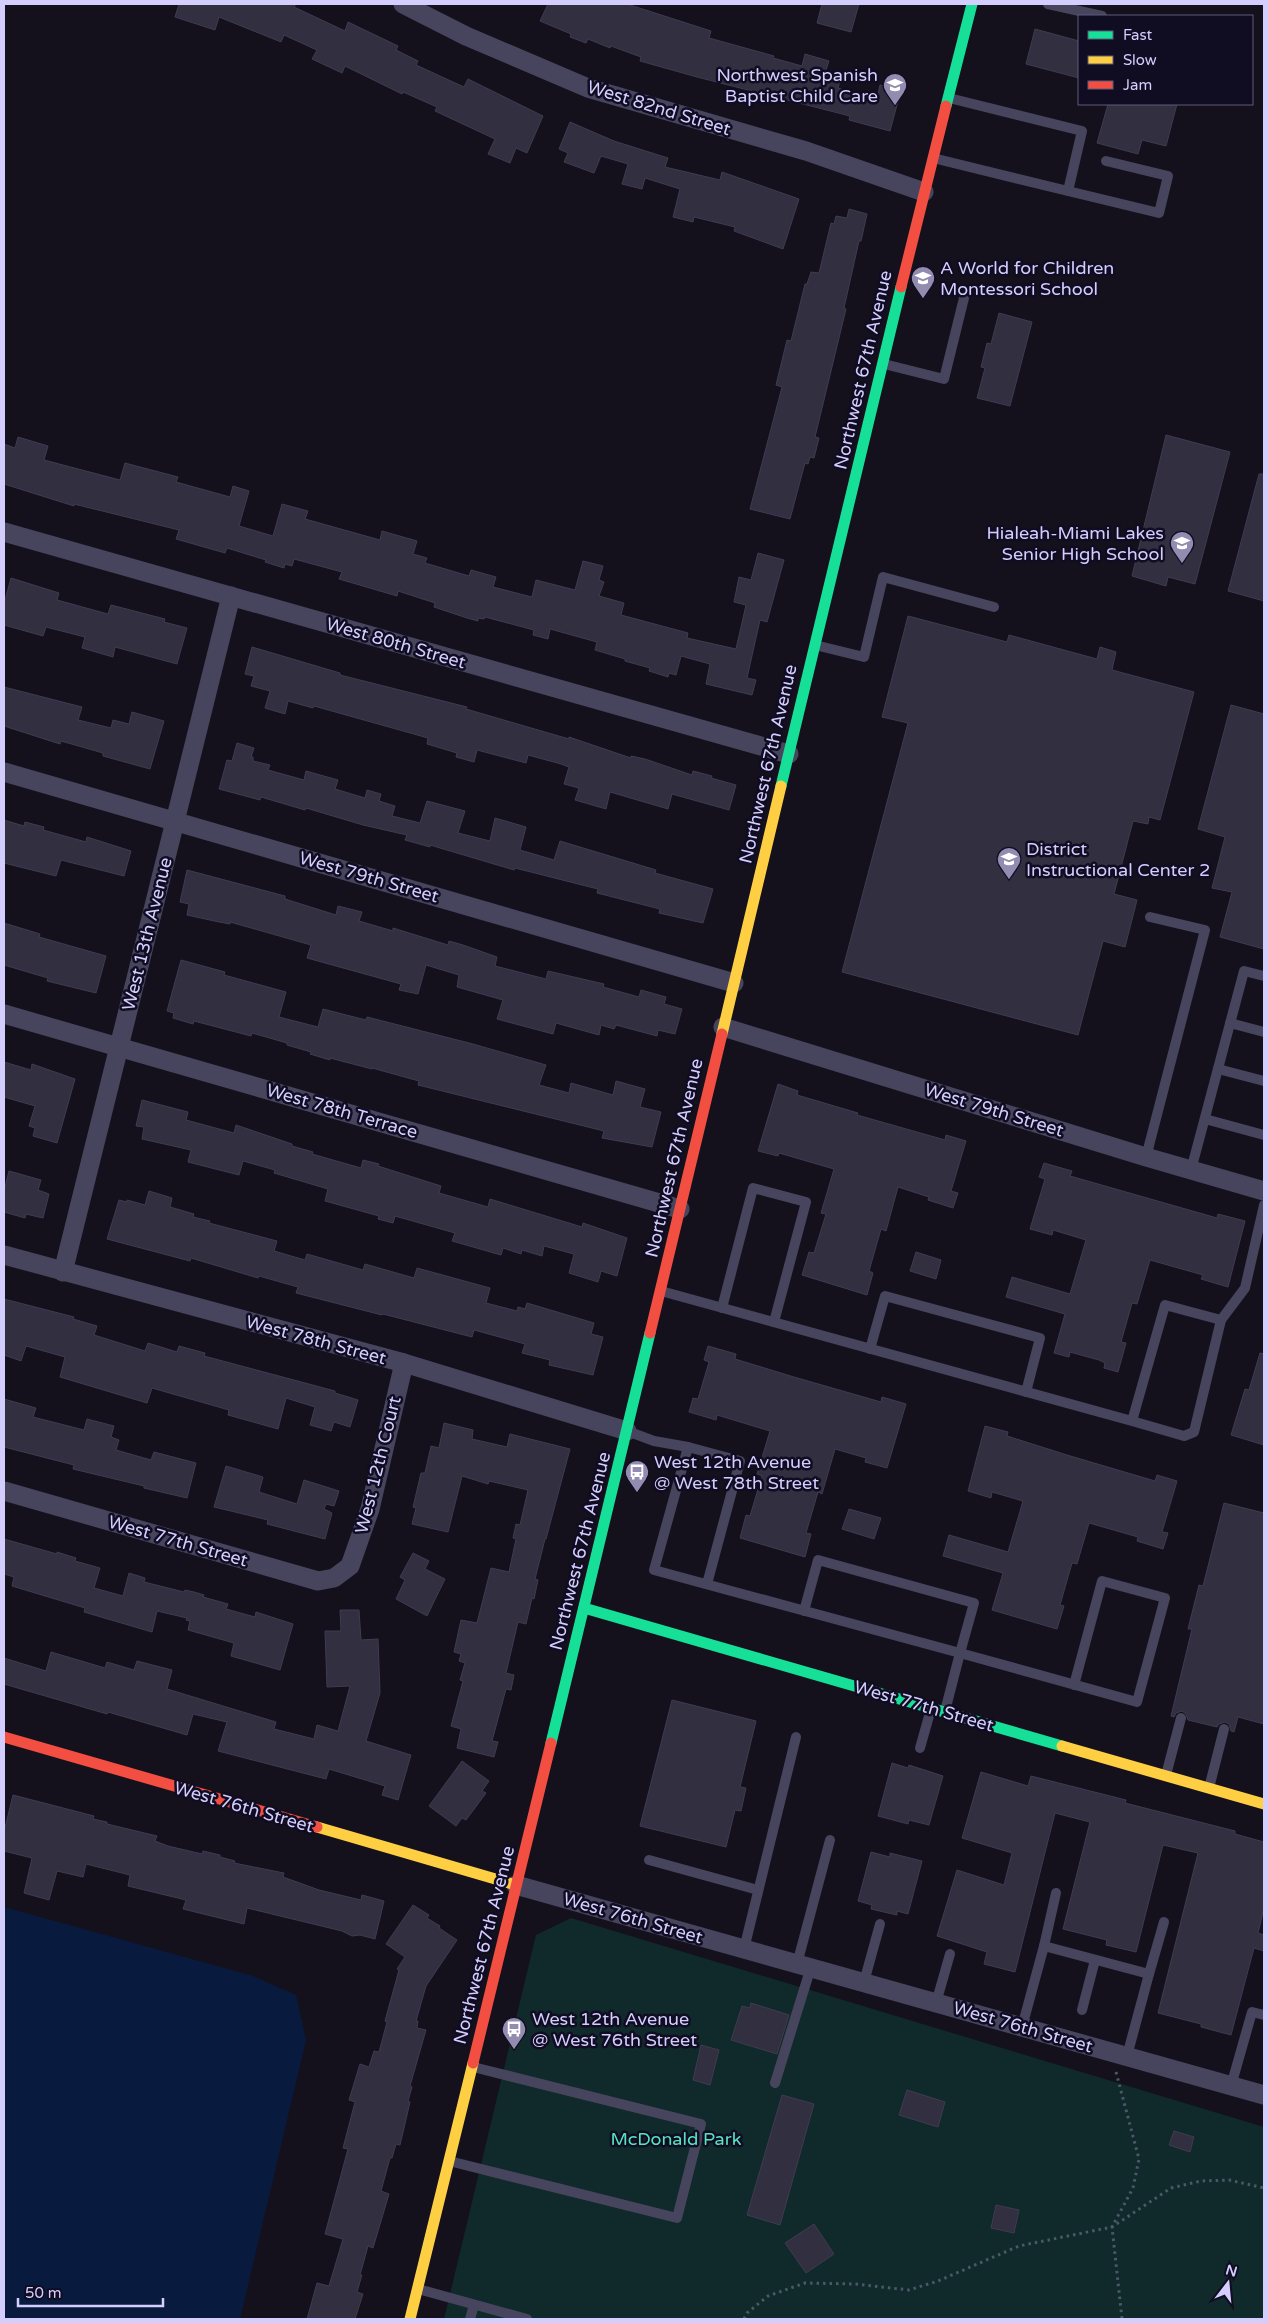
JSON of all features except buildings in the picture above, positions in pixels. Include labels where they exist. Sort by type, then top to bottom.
[{"type":"main road","name":"Northwest 67th Avenue","points":[[410,2319],[627,1431],[924,192],[972,4]]},
{"type":"main road","name":"West 77th Street","points":[[584,1608],[1264,1804]]},
{"type":"main road","name":"West 76th Street","points":[[4,1737],[516,1885]]},
{"type":"street","name":"West 82nd Street","points":[[403,4],[466,36],[588,88],[806,151],[924,192]]},
{"type":"street","name":"West 80th Street","points":[[4,532],[789,754]]},
{"type":"street","name":"West 13th Avenue","points":[[63,1272],[231,596]]},
{"type":"street","name":"West 79th Street","points":[[4,772],[734,983]]},
{"type":"street","name":"West 78th Terrace","points":[[4,1014],[680,1209]]},
{"type":"street","name":"West 79th Street","points":[[724,1027],[1264,1192]]},
{"type":"street","name":"West 78th Street","points":[[4,1255],[404,1363],[627,1431]]},
{"type":"street","name":"West 12th Court","points":[[350,1566],[370,1509],[404,1363]]},
{"type":"street","name":"West 77th Street","points":[[4,1491],[318,1581],[334,1578],[350,1566]]},
{"type":"street","name":"West 76th Street","points":[[516,1885],[1264,2095]]},
{"type":"lane","points":[[1048,4],[1098,15]]},
{"type":"lane","points":[[948,98],[1082,131],[1068,191]]},
{"type":"lane","points":[[933,158],[1159,213],[1168,176],[1106,161]]},
{"type":"lane","points":[[883,364],[944,379],[964,298]]},
{"type":"lane","points":[[815,645],[864,657],[883,577],[994,607]]},
{"type":"lane","points":[[1146,1157],[1205,930],[1150,918]]},
{"type":"lane","points":[[1191,1170],[1244,971],[1264,976]]},
{"type":"lane","points":[[1230,1023],[1264,1032]]},
{"type":"lane","points":[[1218,1069],[1264,1081]]},
{"type":"lane","points":[[1205,1119],[1264,1135]]},
{"type":"lane","points":[[722,1308],[753,1188],[806,1202],[774,1322]]},
{"type":"lane","points":[[660,1291],[1184,1436],[1194,1432],[1221,1320],[1245,1288],[1264,1205]]},
{"type":"lane","points":[[870,1349],[885,1296],[1040,1338],[1026,1392]]},
{"type":"lane","points":[[1132,1421],[1165,1305],[1221,1320]]},
{"type":"lane","points":[[627,1431],[654,1441],[688,1447],[740,1461],[706,1584]]},
{"type":"lane","points":[[688,1447],[654,1570],[960,1653],[1074,1685],[1137,1702],[1165,1598],[1102,1581],[1074,1685]]},
{"type":"lane","points":[[804,1611],[818,1560],[974,1602],[945,1712]]},
{"type":"lane","points":[[920,1748],[931,1708]]},
{"type":"lane","points":[[1166,1776],[1181,1718]]},
{"type":"lane","points":[[1209,1788],[1224,1729]]},
{"type":"lane","points":[[744,1949],[796,1737]]},
{"type":"lane","points":[[775,2082],[804,1966],[830,1840]]},
{"type":"lane","points":[[649,1860],[758,1890]]},
{"type":"lane","points":[[1022,2027],[1056,1893]]},
{"type":"lane","points":[[1119,2054],[1149,1974],[1164,1922]]},
{"type":"lane","points":[[864,1982],[880,1924]]},
{"type":"lane","points":[[1044,1946],[1149,1974]]},
{"type":"lane","points":[[936,2003],[950,1954]]},
{"type":"lane","points":[[1082,2010],[1095,1960]]},
{"type":"lane","points":[[1231,2086],[1252,2012],[1264,2015]]},
{"type":"lane","points":[[448,2161],[678,2218],[701,2124],[472,2066]]},
{"type":"lane","points":[[417,2289],[527,2319]]},
{"type":"lane","points":[[470,2319],[474,2305]]},
{"type":"path","points":[[1119,2054],[1139,2159],[1133,2188],[1112,2227],[1122,2319]]},
{"type":"path","points":[[744,2319],[747,2314],[768,2296],[804,2283],[855,2284],[909,2290],[938,2281],[1019,2246],[1112,2227],[1171,2188],[1201,2180],[1230,2180],[1264,2188]]},
{"type":"green space","name":"McDonald Park","points":[[571,1918],[1264,2127],[1264,2319],[444,2319],[536,1935]]},
{"type":"water","points":[[4,1907],[253,1976],[296,1995],[306,2040],[240,2319],[4,2319]]},
{"type":"traffic: fast","points":[[946,106],[972,4]]},
{"type":"traffic: fast","points":[[781,786],[901,287]]},
{"type":"traffic: fast","points":[[551,1743],[650,1333]]},
{"type":"traffic: fast","points":[[584,1608],[1062,1746]]},
{"type":"traffic: slow","points":[[722,1034],[781,786]]},
{"type":"traffic: slow","points":[[1062,1746],[1264,1804]]},
{"type":"traffic: slow","points":[[317,1827],[516,1885]]},
{"type":"traffic: slow","points":[[410,2319],[473,2063]]},
{"type":"traffic: jam","points":[[901,287],[946,106]]},
{"type":"traffic: jam","points":[[650,1333],[722,1034]]},
{"type":"traffic: jam","points":[[4,1737],[317,1827]]},
{"type":"traffic: jam","points":[[473,2063],[551,1743]]},
{"type":"place","name":"Northwest Spanish Baptist Child Care","points":[[895,106]]},
{"type":"place","name":"A World for Children Montessori School","points":[[923,299]]},
{"type":"place","name":"Hialeah-Miami Lakes Senior High School","points":[[1182,564]]},
{"type":"place","name":"District Instructional Center 2","points":[[1009,880]]},
{"type":"place","name":"West 12th Avenue @ West 78th Street","points":[[637,1493]]},
{"type":"place","name":"West 12th Avenue @ West 76th Street","points":[[514,2050]]}]
